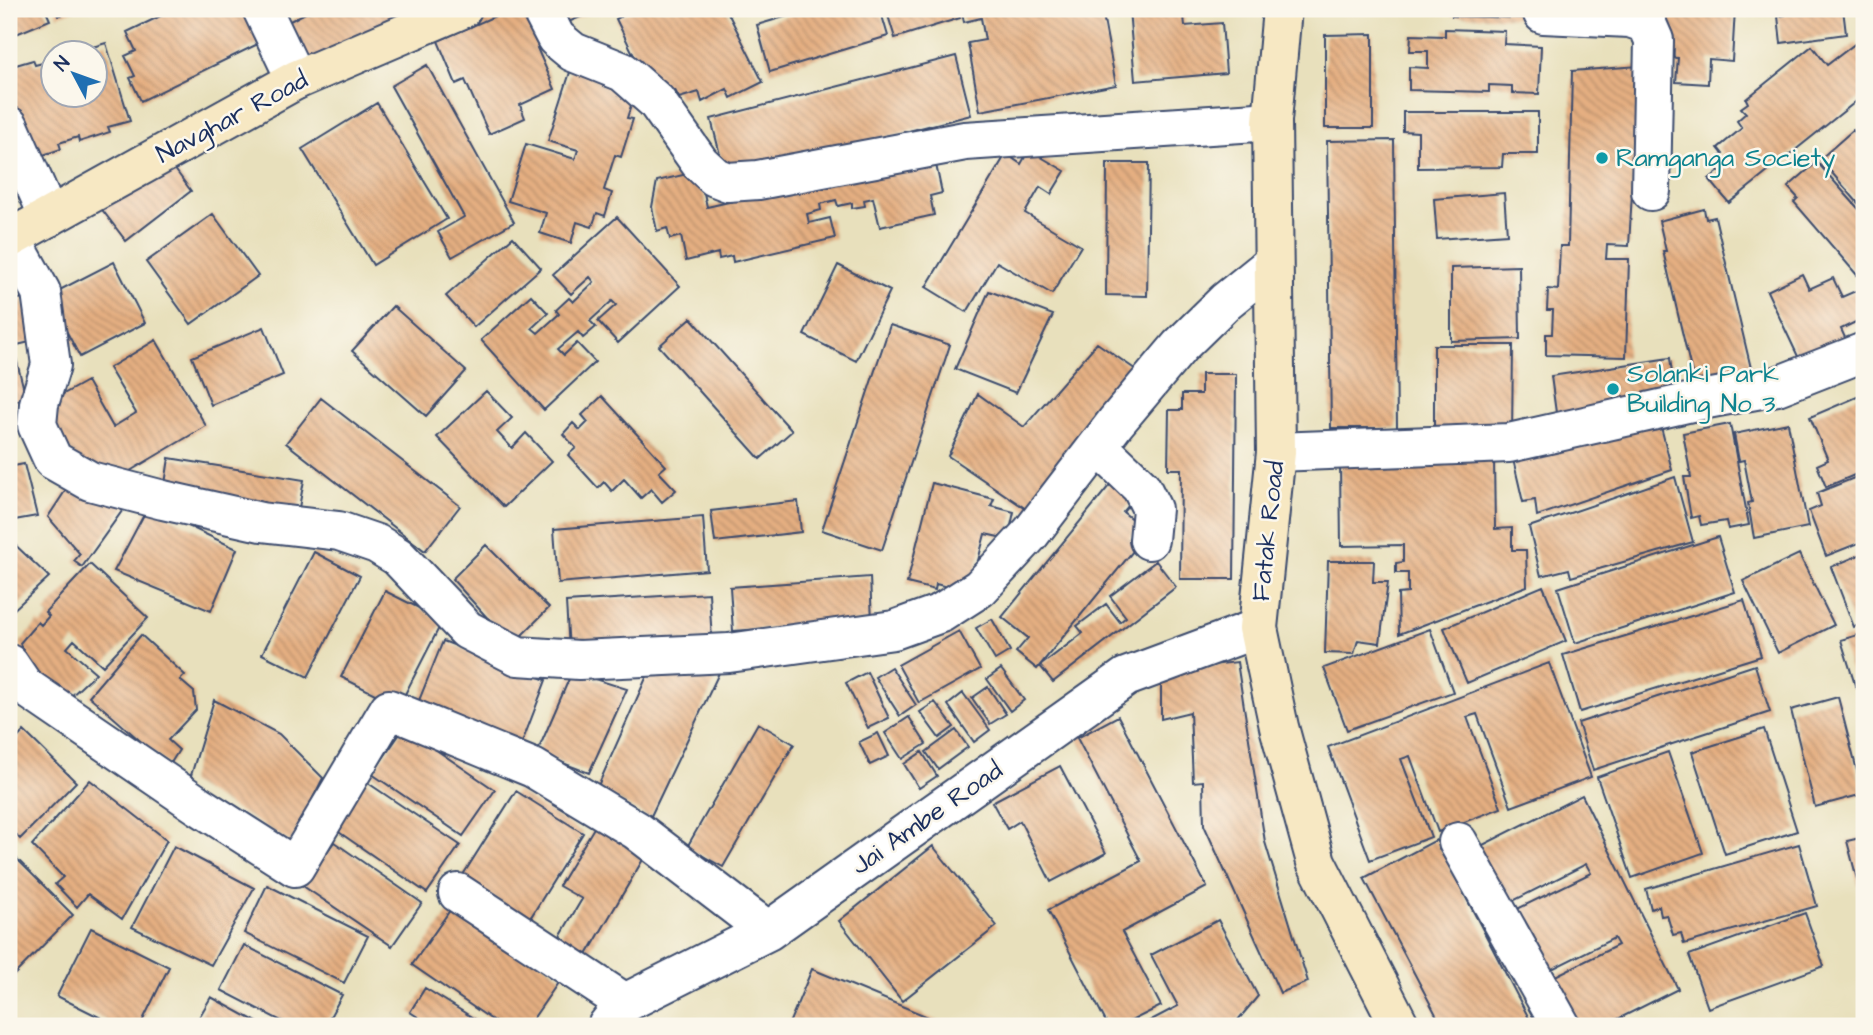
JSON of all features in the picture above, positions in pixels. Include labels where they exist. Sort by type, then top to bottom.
[{"type":"main road","name":"Navghar Road","points":[[10,238],[296,80],[462,9]]},
{"type":"main road","name":"Fatak Road","points":[[1282,9],[1272,121],[1276,452],[1258,628],[1279,727],[1316,862],[1400,1026]]},
{"type":"street","points":[[262,9],[296,80]]},
{"type":"street","points":[[541,9],[556,38],[573,52],[623,72],[656,101],[701,163],[715,177],[728,182],[758,180],[965,141],[1272,121]]},
{"type":"street","points":[[1543,9],[1543,14],[1630,18],[1647,24],[1654,40],[1651,191]]},
{"type":"street","points":[[9,125],[49,217]]},
{"type":"street","points":[[10,238],[41,292],[51,365],[39,404],[37,425],[53,460],[90,481],[163,500],[261,522],[339,531],[377,544],[398,557],[467,630],[518,656],[579,660],[729,653],[894,630],[941,613],[980,587],[1031,533],[1180,346],[1226,301],[1273,263]]},
{"type":"street","points":[[1276,452],[1509,443],[1696,401],[1777,386],[1864,352]]},
{"type":"street","points":[[1098,446],[1141,487],[1152,509],[1149,540]]},
{"type":"street","name":"Jai Ambe Road","points":[[616,1014],[768,931],[1126,677],[1258,628]]},
{"type":"street","points":[[9,664],[24,686],[198,805],[295,867],[389,709],[533,768],[636,830],[768,931]]},
{"type":"street","points":[[1458,842],[1561,1026]]},
{"type":"street","points":[[458,893],[616,1014]]},
{"type":"building","points":[[9,9],[45,9],[50,20],[9,37]]},
{"type":"building","points":[[55,9],[77,9],[58,16]]},
{"type":"building","points":[[175,9],[246,9],[262,42],[141,101],[130,78],[135,76],[125,56],[136,51],[127,32]]},
{"type":"building","points":[[313,9],[391,9],[399,25],[313,71],[288,22]]},
{"type":"building","points":[[511,9],[532,9],[548,43],[537,48],[555,89],[520,105],[525,118],[489,134],[465,80],[456,84],[438,41]]},
{"type":"building","points":[[560,9],[600,9],[566,23]]},
{"type":"building","points":[[635,9],[726,9],[763,82],[731,98],[727,89],[702,102],[699,92],[679,98],[675,90],[665,95],[648,84],[616,19]]},
{"type":"building","points":[[811,9],[880,9],[888,36],[770,72],[757,25]]},
{"type":"building","points":[[886,9],[957,9],[960,18],[895,38]]},
{"type":"building","points":[[961,9],[1102,9],[1116,85],[980,111],[968,43],[985,40],[981,18],[964,22]]},
{"type":"building","points":[[1129,9],[1225,9],[1225,12],[1184,16],[1185,26],[1222,23],[1226,73],[1135,81]]},
{"type":"building","points":[[1452,9],[1529,9],[1528,18],[1452,16]]},
{"type":"building","points":[[1658,9],[1735,9],[1732,61],[1709,59],[1708,84],[1676,82],[1678,58],[1656,57]]},
{"type":"building","points":[[1784,9],[1843,9],[1846,34],[1781,43],[1778,16],[1785,15]]},
{"type":"building","points":[[1445,29],[1505,31],[1504,44],[1541,46],[1539,94],[1512,93],[1512,86],[1489,85],[1489,92],[1409,90],[1409,67],[1428,68],[1428,51],[1410,51],[1411,35],[1445,36]]},
{"type":"building","points":[[1373,34],[1373,128],[1325,128],[1325,35]]},
{"type":"building","points":[[1856,43],[1864,54],[1864,95],[1729,203],[1709,179],[1719,171],[1713,162],[1723,154],[1718,148],[1742,128],[1737,121],[1746,113],[1741,108],[1748,103],[1746,99],[1812,46],[1827,65]]},
{"type":"building","points":[[108,50],[130,121],[108,127],[110,132],[79,142],[78,137],[59,143],[61,149],[34,158],[9,110],[9,67],[33,60],[35,65],[38,64],[38,108],[108,108]]},
{"type":"building","points":[[956,56],[971,115],[726,178],[711,119]]},
{"type":"building","points":[[427,65],[514,222],[452,257],[438,232],[464,217],[391,86]]},
{"type":"building","name":"Ramganga Society","points":[[1639,66],[1629,246],[1607,245],[1606,259],[1629,259],[1626,357],[1546,355],[1546,334],[1552,334],[1553,310],[1547,310],[1548,289],[1558,290],[1560,246],[1568,246],[1572,71]]},
{"type":"building","points":[[571,69],[636,90],[627,118],[633,119],[621,157],[615,155],[604,190],[612,193],[605,216],[597,213],[592,227],[577,222],[571,243],[540,233],[546,213],[508,201],[526,144],[575,159],[578,150],[548,141]]},
{"type":"building","points":[[377,103],[447,219],[373,265],[302,149]]},
{"type":"building","points":[[1403,112],[1538,112],[1538,154],[1503,154],[1502,167],[1418,168],[1418,132],[1403,131]]},
{"type":"building","points":[[1853,130],[1864,143],[1864,210],[1820,159]]},
{"type":"building","points":[[1394,140],[1397,428],[1331,428],[1327,141]]},
{"type":"building","points":[[1029,150],[1065,171],[1051,194],[1040,187],[1025,213],[1081,246],[1052,294],[997,262],[967,312],[926,287],[1006,154],[1021,164]]},
{"type":"building","points":[[934,155],[942,193],[930,196],[934,215],[880,227],[873,198],[864,200],[865,206],[852,208],[852,203],[838,206],[836,200],[820,204],[821,210],[807,214],[809,223],[830,218],[835,238],[733,262],[732,256],[719,259],[718,253],[686,261],[681,236],[670,239],[667,228],[657,231],[652,207],[657,181],[687,174],[704,193],[707,207]]},
{"type":"building","points":[[166,157],[191,191],[126,241],[100,207]]},
{"type":"building","points":[[1817,162],[1864,215],[1864,269],[1857,275],[1794,202],[1798,198],[1788,187]]},
{"type":"building","points":[[1107,163],[1149,163],[1147,296],[1106,295]]},
{"type":"building","points":[[1504,193],[1507,234],[1437,239],[1434,199]]},
{"type":"building","points":[[1704,209],[1706,219],[1715,217],[1755,385],[1698,399],[1663,251],[1666,251],[1659,221]]},
{"type":"building","points":[[213,214],[258,276],[191,324],[146,262]]},
{"type":"building","points":[[617,217],[680,286],[618,343],[598,321],[616,305],[612,301],[590,321],[596,327],[583,338],[578,332],[558,349],[564,355],[577,343],[595,362],[544,410],[481,340],[531,295],[548,313],[532,328],[538,333],[559,314],[556,310],[569,298],[573,302],[594,282],[590,277],[571,294],[553,275]]},
{"type":"building","points":[[513,237],[541,268],[474,327],[446,296]]},
{"type":"building","points":[[114,262],[145,323],[80,357],[48,296]]},
{"type":"building","points":[[838,265],[890,291],[856,361],[804,335]]},
{"type":"building","points":[[1519,266],[1520,339],[1451,341],[1451,268]]},
{"type":"building","points":[[1802,274],[1809,289],[1833,278],[1842,297],[1860,289],[1864,298],[1864,318],[1841,329],[1847,342],[1803,367],[1767,291]]},
{"type":"building","points":[[989,291],[1053,315],[1016,393],[955,369]]},
{"type":"building","points":[[23,298],[34,341],[13,346],[26,398],[11,402],[18,431],[9,433],[9,301]]},
{"type":"building","points":[[393,306],[466,371],[426,416],[352,351]]},
{"type":"building","points":[[691,318],[792,431],[760,459],[659,346]]},
{"type":"building","points":[[890,325],[950,345],[882,550],[822,530]]},
{"type":"building","points":[[264,327],[283,375],[211,405],[192,357]]},
{"type":"building","points":[[156,340],[206,426],[108,484],[83,476],[42,406],[87,381],[113,427],[136,413],[109,368]]},
{"type":"building","points":[[1097,343],[1142,374],[1032,513],[948,456],[978,394],[1024,427]]},
{"type":"building","points":[[1434,345],[1513,345],[1512,438],[1434,438]]},
{"type":"building","name":"Solanki Park Building No 3","points":[[1670,358],[1676,403],[1557,420],[1551,376]]},
{"type":"building","points":[[1201,374],[1236,374],[1234,579],[1180,579],[1181,469],[1168,469],[1169,410],[1182,410],[1182,394],[1201,394]]},
{"type":"building","points":[[486,391],[512,418],[497,432],[512,448],[526,433],[552,461],[504,507],[437,437]]},
{"type":"building","points":[[1864,394],[1864,471],[1826,487],[1817,465],[1828,460],[1810,417]]},
{"type":"building","points":[[602,396],[666,466],[659,472],[676,490],[662,502],[651,489],[641,498],[624,479],[612,491],[604,482],[598,488],[568,455],[576,448],[563,434],[573,423],[580,430],[588,422],[582,415]]},
{"type":"building","points":[[321,398],[460,506],[425,551],[286,443]]},
{"type":"building","points":[[1659,419],[1672,470],[1537,516],[1535,500],[1523,502],[1513,459]]},
{"type":"building","points":[[1788,423],[1808,527],[1754,538],[1748,503],[1752,502],[1744,460],[1739,461],[1734,434]]},
{"type":"building","points":[[1730,424],[1749,525],[1728,529],[1726,521],[1701,525],[1699,516],[1691,518],[1684,477],[1691,477],[1683,433]]},
{"type":"building","points":[[169,458],[304,480],[297,519],[163,497]]},
{"type":"building","points":[[1494,459],[1495,529],[1512,528],[1512,550],[1526,550],[1527,586],[1399,634],[1398,594],[1408,593],[1408,573],[1396,573],[1396,563],[1403,562],[1403,545],[1341,546],[1340,463]]},
{"type":"building","points":[[24,464],[37,516],[9,521],[9,467]]},
{"type":"building","points":[[1864,474],[1864,541],[1826,556],[1809,511],[1821,506],[1817,493]]},
{"type":"building","points":[[75,476],[127,504],[82,567],[74,561],[80,554],[48,517]]},
{"type":"building","points":[[1675,477],[1693,542],[1571,577],[1569,569],[1541,576],[1529,527]]},
{"type":"building","points":[[1113,481],[1135,498],[1123,512],[1139,525],[1129,538],[1138,545],[1037,669],[1016,652],[1028,638],[1002,617]]},
{"type":"building","points":[[932,483],[994,499],[991,506],[1014,512],[1008,539],[985,534],[974,576],[955,589],[936,584],[935,590],[907,583]]},
{"type":"building","points":[[798,501],[801,532],[715,542],[711,511]]},
{"type":"building","points":[[148,507],[237,549],[211,611],[114,571]]},
{"type":"building","points":[[703,517],[707,570],[558,583],[554,529]]},
{"type":"building","points":[[1718,537],[1735,592],[1575,643],[1558,588]]},
{"type":"building","points":[[9,539],[49,577],[9,614]]},
{"type":"building","points":[[486,545],[549,608],[512,645],[452,579]]},
{"type":"building","points":[[314,552],[360,576],[308,677],[262,654]]},
{"type":"building","points":[[1864,553],[1864,623],[1854,627],[1831,567]]},
{"type":"building","points":[[1799,554],[1834,625],[1778,653],[1743,581]]},
{"type":"building","points":[[1156,561],[1176,587],[1053,682],[1040,666],[1083,633],[1077,626],[1106,604],[1120,622],[1126,617],[1110,596]]},
{"type":"building","points":[[1328,561],[1374,561],[1373,582],[1388,582],[1380,643],[1358,640],[1354,654],[1325,653]]},
{"type":"building","points":[[90,564],[148,618],[103,666],[74,640],[67,648],[96,673],[66,701],[29,675],[20,643],[38,622],[41,625],[49,616],[45,612]]},
{"type":"building","points":[[870,577],[872,621],[733,631],[730,587]]},
{"type":"building","points":[[1543,586],[1566,641],[1467,683],[1444,628]]},
{"type":"building","points":[[385,591],[443,620],[399,706],[341,677]]},
{"type":"building","points":[[709,593],[712,640],[569,650],[566,602]]},
{"type":"building","points":[[1744,600],[1761,656],[1580,712],[1563,655]]},
{"type":"building","points":[[992,619],[1010,651],[995,660],[976,628]]},
{"type":"building","points":[[1430,629],[1453,692],[1347,730],[1324,668]]},
{"type":"building","points":[[959,631],[980,669],[919,703],[898,665]]},
{"type":"building","points":[[1864,633],[1864,686],[1856,688],[1841,640]]},
{"type":"building","points":[[141,635],[185,675],[180,680],[194,692],[196,710],[168,740],[179,750],[169,766],[89,696]]},
{"type":"building","points":[[443,641],[546,680],[520,748],[416,708]]},
{"type":"building","points":[[1237,662],[1265,842],[1308,982],[1280,993],[1204,825],[1203,781],[1193,782],[1190,712],[1161,719],[1161,671]]},
{"type":"building","points":[[1549,663],[1591,777],[1511,807],[1477,714],[1467,717],[1501,808],[1438,832],[1410,756],[1401,759],[1431,837],[1370,860],[1328,747]]},
{"type":"building","points":[[1755,665],[1770,712],[1593,770],[1578,723]]},
{"type":"building","points":[[891,667],[916,705],[900,716],[875,677]]},
{"type":"building","points":[[650,669],[719,673],[650,818],[597,788]]},
{"type":"building","points":[[1001,669],[1024,700],[1010,711],[987,679]]},
{"type":"building","points":[[572,672],[627,689],[589,773],[537,753]]},
{"type":"building","points":[[867,672],[889,718],[868,728],[846,683]]},
{"type":"building","points":[[988,687],[1006,714],[990,724],[972,698]]},
{"type":"building","points":[[963,693],[990,730],[974,742],[948,705]]},
{"type":"building","points":[[1838,697],[1863,794],[1815,807],[1791,710]]},
{"type":"building","points":[[214,700],[279,734],[323,778],[291,842],[189,782]]},
{"type":"building","points":[[935,702],[954,727],[939,738],[920,712]]},
{"type":"building","points":[[1118,716],[1207,887],[1122,932],[1161,1006],[1121,1026],[1108,1026],[1048,910],[1141,861],[1077,738]]},
{"type":"building","points":[[909,717],[926,744],[902,759],[885,733]]},
{"type":"building","points":[[758,723],[794,744],[723,867],[687,847]]},
{"type":"building","points":[[404,728],[495,790],[463,836],[372,774]]},
{"type":"building","points":[[1764,729],[1797,831],[1725,854],[1692,752]]},
{"type":"building","points":[[956,730],[968,747],[938,769],[926,752]]},
{"type":"building","points":[[24,731],[76,782],[20,839],[9,827],[9,747]]},
{"type":"building","points":[[878,733],[889,756],[870,765],[859,742]]},
{"type":"building","points":[[922,752],[937,776],[919,788],[904,764]]},
{"type":"building","points":[[1668,752],[1703,853],[1632,878],[1597,777]]},
{"type":"building","points":[[1060,766],[1106,853],[1051,882],[1020,821],[1007,829],[992,802]]},
{"type":"building","points":[[90,780],[167,840],[122,919],[88,894],[77,907],[55,884],[63,877],[32,845]]},
{"type":"building","points":[[365,781],[460,845],[427,893],[333,828]]},
{"type":"building","points":[[516,791],[583,833],[529,920],[461,878]]},
{"type":"building","points":[[1582,795],[1678,989],[1604,1026],[1564,1026],[1543,982],[1618,945],[1614,938],[1538,976],[1507,914],[1591,873],[1586,864],[1499,908],[1471,851]]},
{"type":"building","points":[[595,826],[645,856],[581,965],[553,948],[582,899],[559,886]]},
{"type":"building","points":[[1864,837],[1864,902],[1863,902],[1847,841]]},
{"type":"building","points":[[1436,840],[1533,1026],[1442,1026],[1364,878]]},
{"type":"building","points":[[334,842],[422,903],[392,946],[303,886]]},
{"type":"building","points":[[1799,844],[1817,906],[1684,944],[1681,933],[1673,935],[1667,915],[1661,916],[1659,906],[1651,909],[1646,889]]},
{"type":"building","points":[[174,846],[254,888],[211,965],[132,927]]},
{"type":"building","points":[[933,846],[997,926],[902,1001],[839,921]]},
{"type":"building","points":[[9,851],[73,915],[9,980]]},
{"type":"building","points":[[267,885],[368,936],[344,983],[244,933]]},
{"type":"building","points":[[455,903],[562,977],[528,1026],[501,1026],[412,965]]},
{"type":"building","points":[[1805,913],[1824,966],[1708,1008],[1689,955]]},
{"type":"building","points":[[1218,920],[1258,996],[1233,1026],[1140,1026],[1178,1006],[1151,955]]},
{"type":"building","points":[[91,928],[169,967],[140,1026],[117,1026],[57,996]]},
{"type":"building","points":[[244,945],[342,995],[325,1026],[291,1026],[221,990]]},
{"type":"building","points":[[812,969],[938,1021],[941,1026],[788,1026]]},
{"type":"building","points":[[425,988],[486,1026],[432,1026],[410,1012]]},
{"type":"building","points":[[211,997],[264,1026],[194,1026]]},
{"type":"place","name":"Ramganga Society","points":[[1602,158]]},
{"type":"place","name":"Solanki Park Building No 3","points":[[1613,389]]}]
